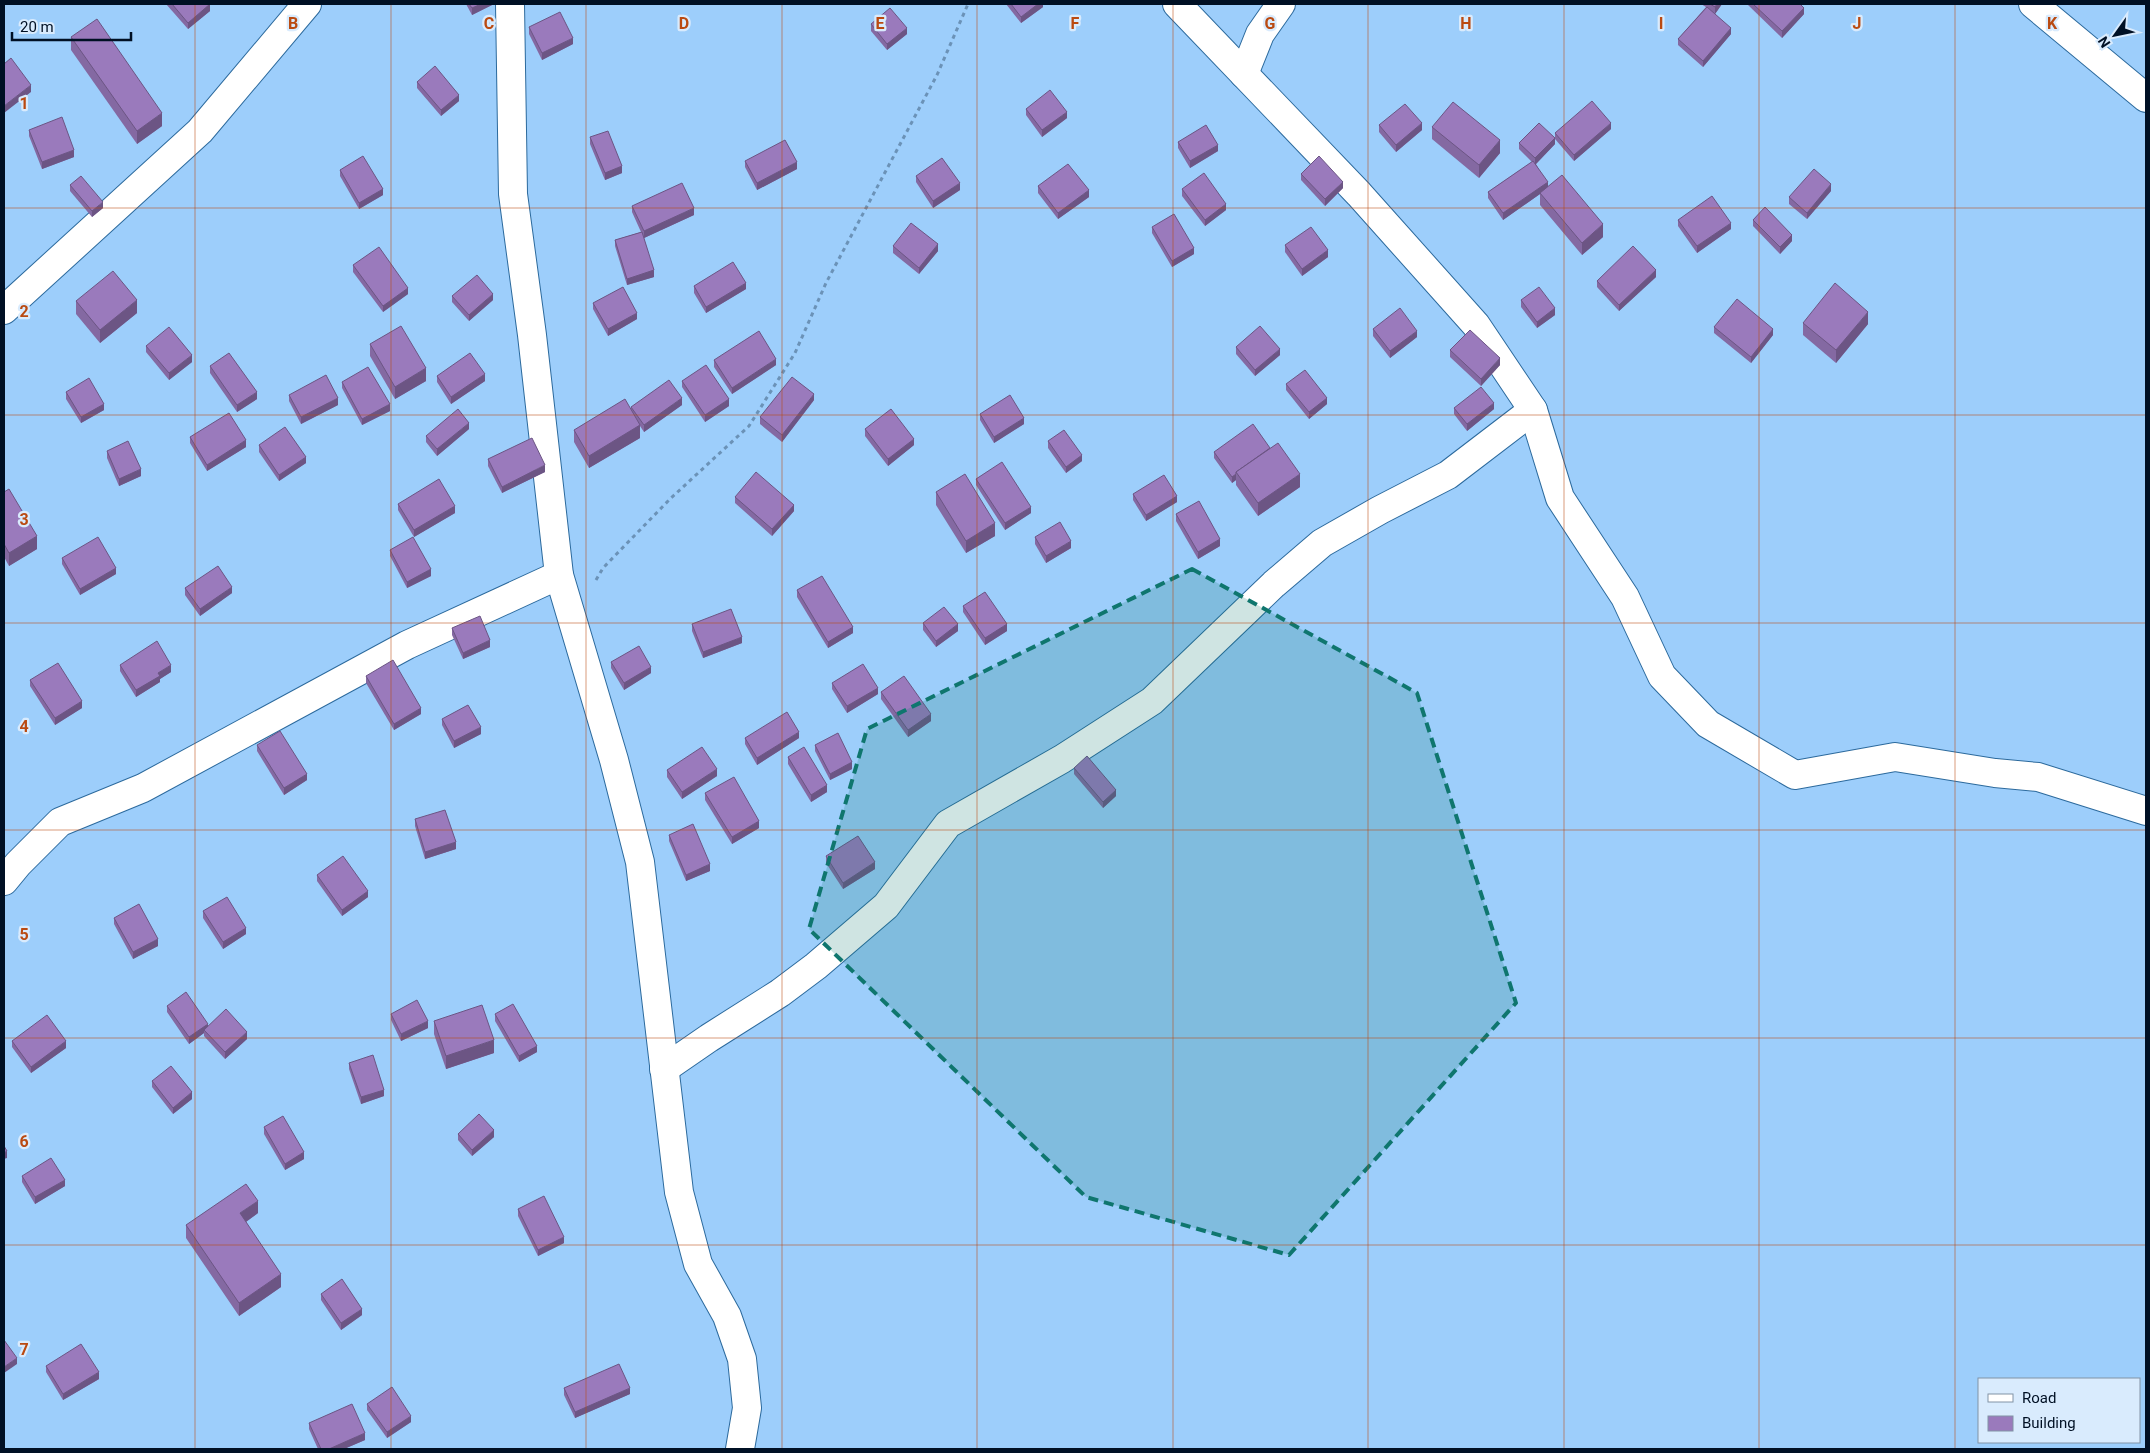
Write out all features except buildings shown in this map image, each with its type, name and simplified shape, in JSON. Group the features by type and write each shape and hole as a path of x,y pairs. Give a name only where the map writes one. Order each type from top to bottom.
{"street":[{"path":"4,310 200,131 307,4"},
{"path":"510,4 513,194 532,335 559,575 614,760 640,862 679,1192 698,1264 727,1316 742,1359 747,1408 740,1449"},
{"path":"1177,4 1358,194 1476,325 1533,410 1560,498 1625,596 1662,676 1708,724 1794,775 1895,757 1995,773 2038,777 2146,811"},
{"path":"1244,74 1260,34 1281,4"},
{"path":"2033,4 2146,98"},
{"path":"664,1069 708,1038 780,993 816,966 886,906 948,824 1062,759 1152,701 1274,584 1322,543 1448,475 1533,410"},
{"path":"4,881 18,864 60,822 143,788 407,645 559,575"}],"path":[{"path":"572,621 603,568 670,499 749,426 795,353 826,283 937,75 968,4"}],"highlighted area":[{"path":"1192,569 1417,693 1516,1003 1289,1255 1086,1197 809,929 867,729"}]}
